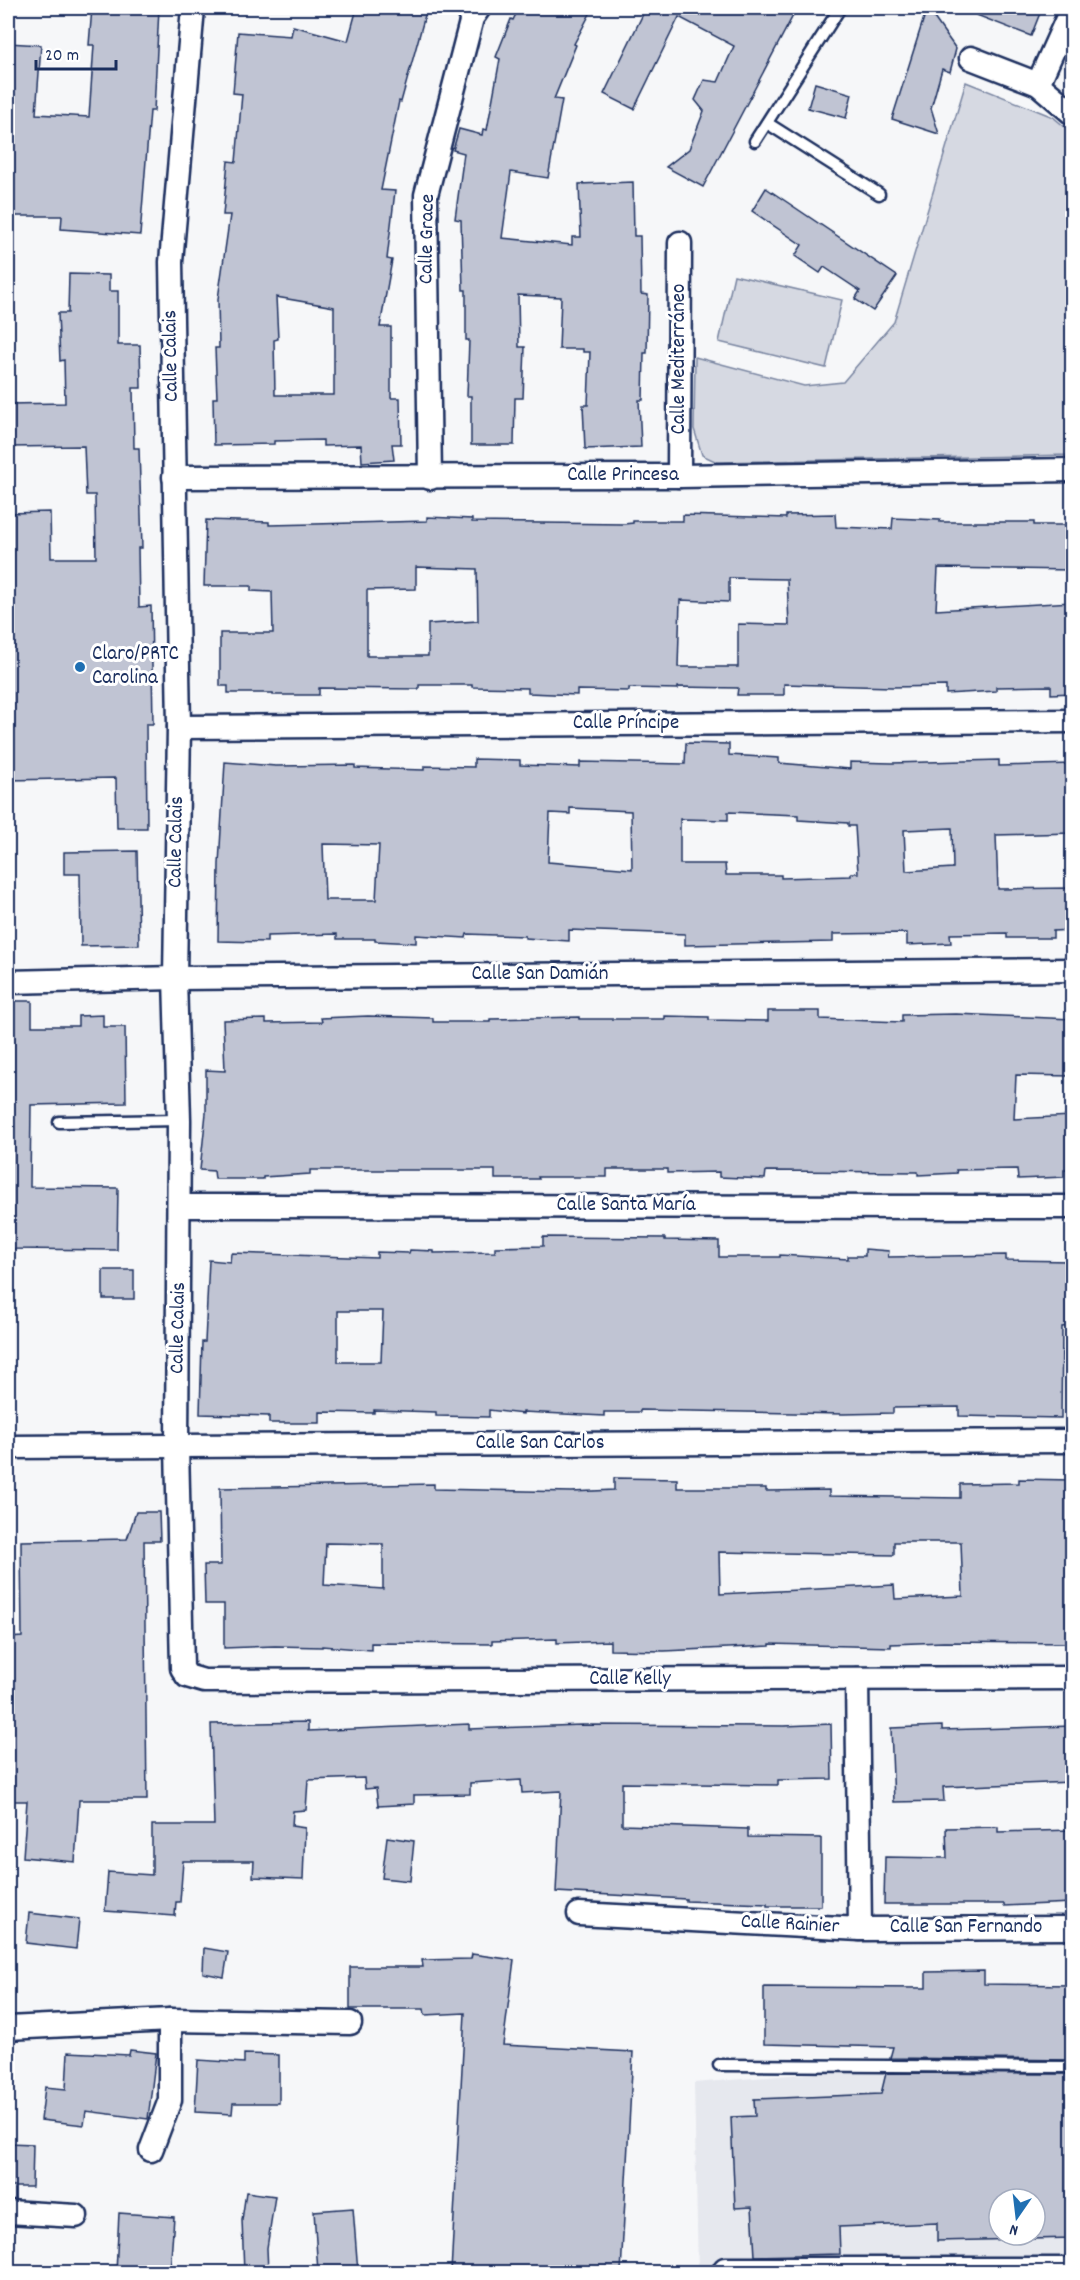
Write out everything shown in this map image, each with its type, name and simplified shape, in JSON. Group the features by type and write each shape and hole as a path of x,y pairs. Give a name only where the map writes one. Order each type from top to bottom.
{"street":[{"name":"Calle Calais","path":"187,1676 182,1668 177,1446 180,1206 175,978 179,727 171,262 193,8"},
{"name":"Calle Grace","path":"430,478 426,195 472,18 479,8"},
{"path":"1038,84 1072,8"},
{"path":"971,58 1038,84 1072,113"},
{"name":"Calle Mediterráneo","path":"679,476 680,243"},
{"name":"Calle Princesa","path":"174,477 430,478 1072,470"},
{"name":"Calle Príncipe","path":"179,727 1072,720"},
{"name":"Calle San Damián","path":"8,982 175,978 1072,970"},
{"name":"Calle Santa María","path":"180,1206 1072,1207"},
{"name":"Calle San Carlos","path":"8,1447 1072,1441"},
{"name":"Calle Kelly","path":"187,1676 204,1681 1072,1678"},
{"name":"Calle Rainier","path":"579,1914 860,1929 856,1679"},
{"name":"Calle San Fernando","path":"860,1929 1072,1928"},
{"path":"151,2150 170,2100 170,2020"},
{"path":"8,2028 170,2020 350,2023"},
{"path":"8,2212 76,2216"},
{"path":"725,2269 1072,2269"}],"lane":[{"path":"755,141 840,8"},
{"path":"767,123 879,194"},
{"path":"59,1122 179,1120"},
{"path":"719,2065 1072,2067"}],"shaded area":[{"path":"966,82 1053,117 1072,133 1072,455 717,462 702,455 694,429 695,357 804,386 843,382 894,322"},
{"path":"734,275 842,300 826,368 719,342"},
{"path":"851,2070 1072,2074 1072,2272 698,2272 694,2083"}],"building":[{"path":"92,8 159,8 154,111 150,111 140,235 61,229 62,216 8,216 8,43 41,45 36,114 89,117 94,45 89,45"},
{"path":"357,8 427,8 401,102 399,101 381,190 395,191 387,259 392,260 380,327 391,327 391,398 400,398 401,444 392,444 394,460 362,462 361,445 323,446 323,440 214,445 213,398 217,398 215,348 219,348 218,299 230,215 223,215 228,161 236,162 242,94 233,93 238,32 291,36 293,26 348,41","holes":["276,297 334,307 334,395 275,395 274,340 278,339"]},
{"path":"519,8 593,8 574,44 576,45 554,99 562,100 548,178 511,172 502,238 572,245 572,237 581,237 579,184 633,182 634,236 640,236 641,294 648,295 643,400 639,400 641,447 585,449 583,405 588,405 590,352 583,352 583,349 559,349 561,297 518,295 519,347 525,347 523,398 515,398 514,445 471,445 471,396 467,396 469,340 466,340 466,290 463,290 461,220 455,219 464,153 453,150 459,129 482,135 483,129 487,130 500,59 496,57 511,19 513,20"},
{"path":"646,8 797,8 703,187 666,167 689,149 704,111 695,100 704,80 718,82 734,46 679,17 634,109 604,94"},
{"path":"927,8 956,49 950,72 942,69 931,108 939,134 892,119"},
{"path":"961,8 1042,8 1031,36"},
{"path":"815,83 852,94 846,118 808,108"},
{"path":"766,188 897,276 873,311 855,299 860,291 824,267 820,273 795,256 802,245 752,211"},
{"path":"69,274 109,275 109,291 118,291 118,345 140,345 141,388 133,388 134,448 139,448 142,548 138,548 139,607 151,606 153,724 146,724 147,828 117,828 116,778 8,780 8,513 50,512 51,558 96,558 95,495 86,495 84,446 8,447 8,404 65,403 64,360 60,361 58,313 68,313"},
{"path":"835,514 836,527 892,529 893,518 940,520 940,522 1034,522 1034,525 1072,525 1072,570 938,568 936,610 1072,602 1072,693 1051,694 1051,686 996,687 996,691 946,694 946,686 784,684 784,695 737,695 738,688 577,690 577,695 528,693 528,688 419,685 419,689 319,688 319,695 273,695 273,693 228,693 228,686 220,686 220,633 273,633 272,592 251,591 251,586 204,586 206,520 269,522 269,525 427,521 427,517 472,519 472,522 624,524 633,523 633,521 683,521 683,515 786,518 786,515","holes":["416,567 477,569 478,621 428,624 428,656 367,656 367,590 416,589","729,578 787,579 789,625 738,624 738,667 678,667 680,600 729,602"]},
{"path":"686,743 729,744 729,755 779,758 779,763 850,769 850,762 999,760 999,766 1072,764 1072,833 996,835 998,889 1072,888 1072,930 1053,931 1053,938 1007,938 1007,933 950,934 951,943 907,945 907,933 833,934 833,942 685,945 685,934 569,930 569,941 525,938 525,936 467,934 466,938 416,935 416,943 375,941 375,939 337,939 337,934 267,936 267,942 218,941 219,864 225,762 276,766 355,765 355,768 424,770 424,766 474,767 474,759 520,760 520,765 580,767 580,762 685,764","holes":["570,808 631,811 632,869 548,862 550,813 570,814","728,812 798,815 798,820 848,823 848,826 855,826 858,873 851,873 851,876 781,878 781,875 726,875 725,864 680,864 680,819 728,820","952,828 953,868 906,871 904,830","323,844 379,845 376,900 325,900"]},
{"path":"137,851 139,945 81,946 80,874 64,874 64,852"},
{"path":"8,1001 32,1001 32,1026 78,1026 78,1016 103,1015 103,1027 125,1027 126,1103 31,1105 30,1187 118,1188 117,1250 8,1249"},
{"path":"768,1011 820,1011 820,1019 902,1022 902,1015 956,1014 1072,1019 1072,1076 1016,1075 1014,1119 1072,1116 1072,1170 1064,1170 1064,1177 1018,1179 1017,1169 956,1170 957,1173 918,1175 918,1172 766,1171 765,1179 719,1177 719,1172 667,1173 667,1169 607,1169 607,1177 538,1177 539,1179 495,1179 495,1170 310,1170 310,1174 263,1177 263,1179 215,1179 214,1171 200,1170 206,1113 206,1070 225,1071 223,1020 266,1019 266,1023 322,1022 321,1018 368,1016 433,1018 433,1022 490,1022 490,1019 579,1017 579,1019 665,1019 665,1016 709,1017 709,1020 768,1021"},
{"path":"543,1237 665,1238 665,1240 719,1241 719,1257 780,1257 780,1255 848,1259 848,1256 865,1256 865,1249 889,1251 888,1257 1006,1255 1006,1260 1070,1261 1070,1326 1062,1327 1061,1418 959,1416 959,1407 893,1408 893,1413 843,1414 640,1410 640,1412 604,1412 604,1416 523,1412 523,1414 489,1410 489,1417 436,1416 436,1412 374,1410 374,1413 320,1412 320,1423 269,1423 269,1416 200,1414 202,1342 205,1342 209,1260 230,1262 231,1253 377,1258 377,1252 409,1253 410,1250 434,1251 434,1253 495,1252 495,1247 543,1246","holes":["338,1311 383,1311 381,1362 338,1362"]},
{"path":"103,1270 134,1270 134,1299 103,1299"},
{"path":"614,1478 677,1479 677,1488 766,1488 766,1491 829,1490 829,1496 960,1498 960,1484 1019,1483 1019,1479 1072,1480 1072,1643 944,1642 891,1644 891,1647 770,1644 770,1646 664,1651 610,1650 610,1641 557,1643 557,1639 492,1641 492,1644 371,1643 371,1650 322,1646 224,1648 224,1604 205,1604 204,1565 221,1565 220,1488 434,1484 434,1489 572,1492 614,1490","holes":["894,1542 961,1542 963,1596 895,1599 894,1585 720,1594 719,1552 894,1555","326,1543 383,1544 383,1589 324,1585"]},
{"path":"136,1512 159,1512 160,1541 144,1541 147,1800 79,1800 75,1862 23,1857 27,1801 11,1801 9,1638 22,1637 21,1541 127,1539"},
{"path":"308,1722 308,1731 469,1724 469,1729 582,1725 784,1726 831,1724 832,1779 778,1780 778,1785 622,1783 622,1825 748,1829 748,1837 821,1838 821,1906 767,1906 767,1904 556,1892 561,1791 522,1793 521,1780 470,1783 470,1794 414,1795 414,1804 378,1806 376,1788 365,1789 364,1778 308,1780 306,1810 293,1811 292,1826 305,1828 303,1879 253,1877 254,1861 183,1861 180,1902 176,1902 175,1916 105,1911 108,1872 152,1875 152,1825 214,1825 211,1724"},
{"path":"942,1726 942,1730 1072,1726 1072,1782 943,1787 944,1801 894,1802 891,1728"},
{"path":"998,1827 998,1832 1072,1830 1072,1903 1004,1906 1004,1904 884,1904 885,1857 947,1858 946,1828"},
{"path":"387,1837 414,1841 410,1881 382,1878"},
{"path":"29,1913 79,1919 76,1949 26,1943"},
{"path":"204,1948 228,1952 224,1977 203,1973"},
{"path":"472,1954 514,1960 503,2045 633,2052 621,2272 451,2272 465,2013 425,2015 424,2009 350,2009 350,1967 423,1967 422,1960 471,1959"},
{"path":"984,1971 984,1984 1072,1985 1072,2060 890,2058 893,2047 764,2044 764,1987 926,1988 926,1972"},
{"path":"130,2050 156,2053 148,2119 86,2111 84,2125 41,2120 45,2087 66,2089 68,2052 129,2055"},
{"path":"244,2054 279,2055 279,2103 233,2103 232,2114 195,2112 198,2060 244,2063"},
{"path":"886,2073 1072,2074 1072,2238 1047,2239 1047,2187 987,2187 987,2240 937,2241 937,2223 839,2227 840,2254 755,2256 752,2207 735,2208 731,2117 755,2116 754,2099 881,2094"},
{"path":"8,2143 33,2144 32,2187 8,2187"},
{"path":"246,2192 275,2196 267,2248 268,2272 244,2272 242,2220"},
{"path":"353,2208 358,2272 318,2272 314,2211"},
{"path":"119,2213 174,2217 170,2272 116,2272"}],"place":[{"name":"Claro/PRTC Carolina","path":"80,667"}]}
